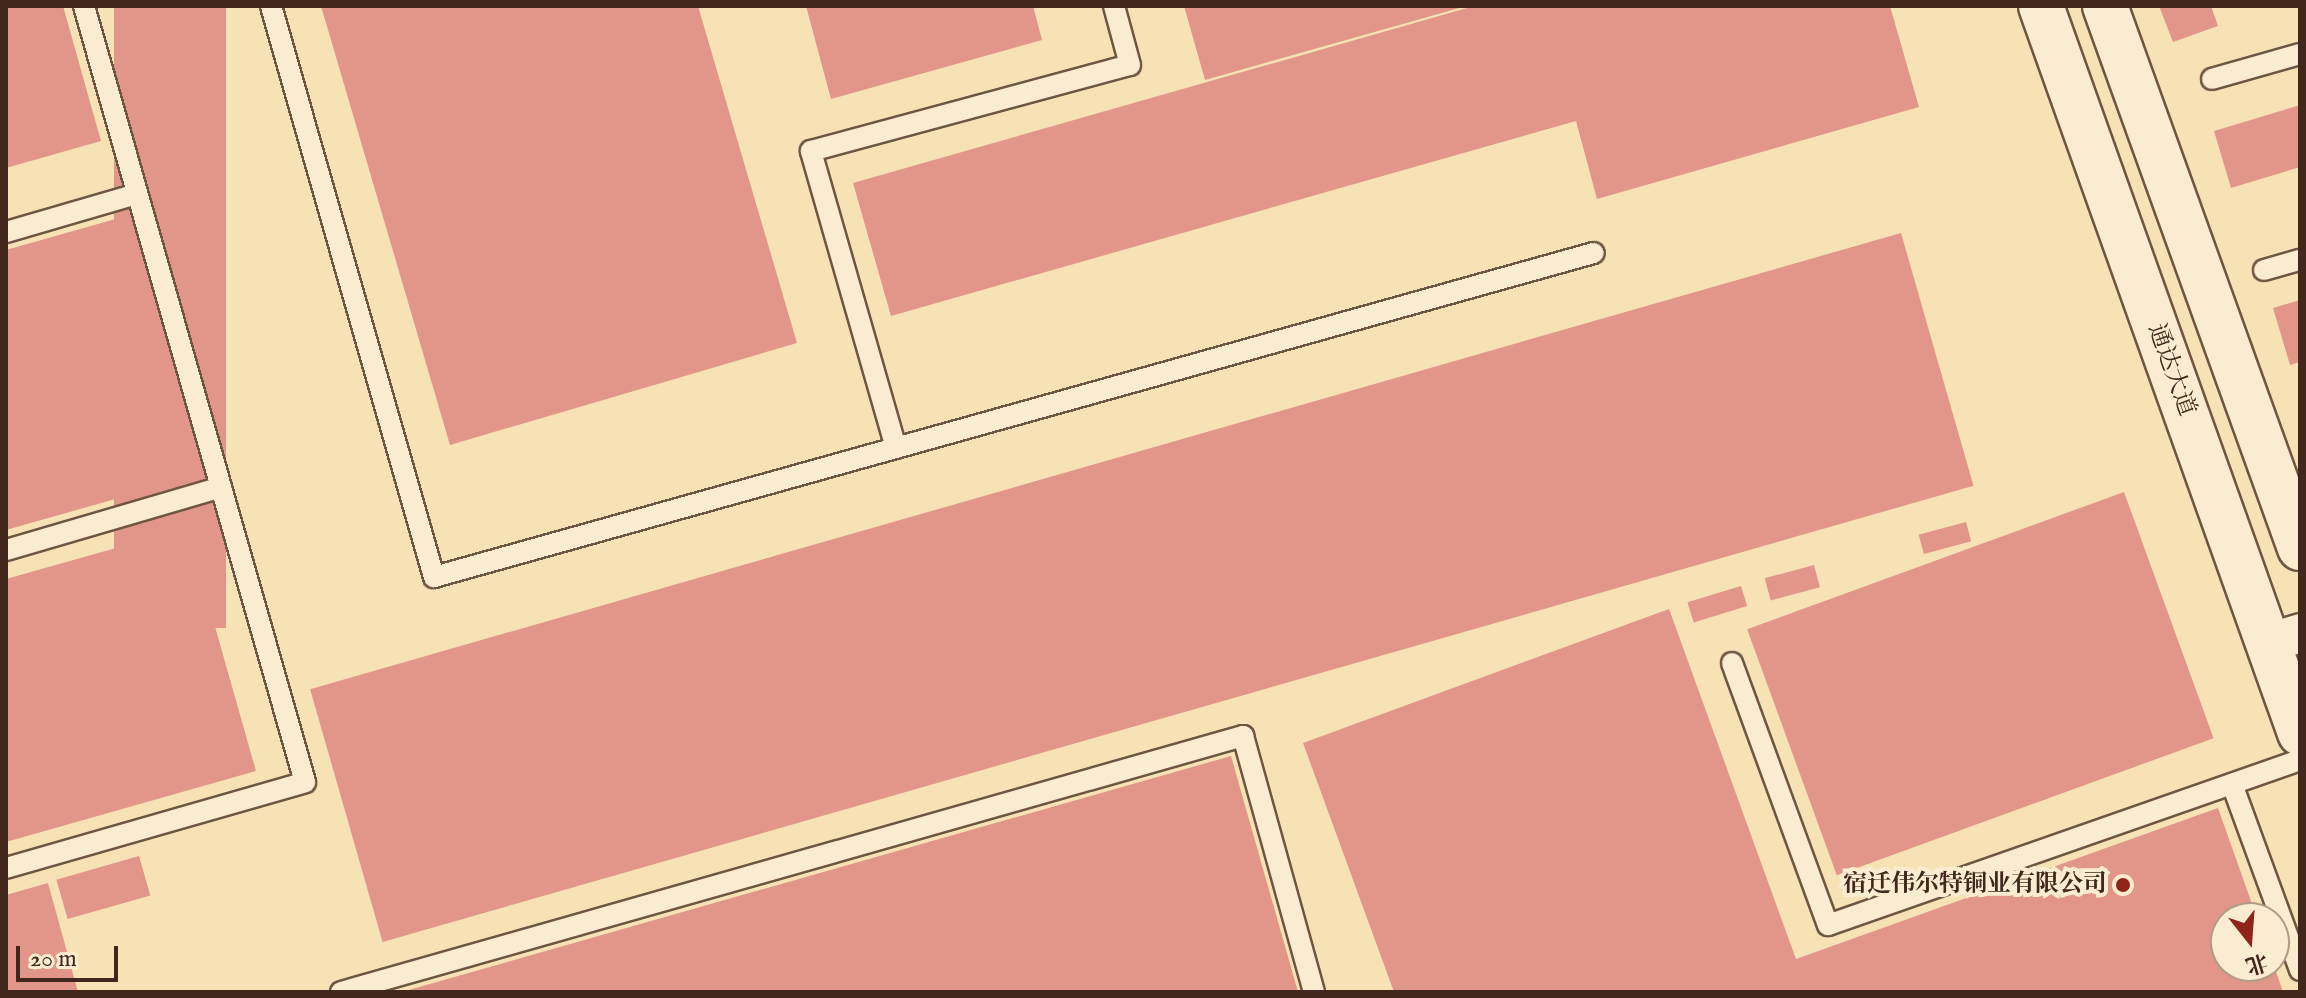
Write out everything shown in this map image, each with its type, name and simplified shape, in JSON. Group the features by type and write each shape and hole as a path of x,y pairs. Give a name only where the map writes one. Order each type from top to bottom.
{"main road":[{"name":"通达大道","path":"2041,6 2287,656 2300,733"},
{"path":"2105,6 2300,548"}],"lane":[{"path":"6,868 305,782 84,6"},
{"path":"271,6 434,577 1594,253"},
{"path":"896,448 811,151 1130,65 1114,6"},
{"path":"2212,79 2300,54"},
{"path":"6,232 137,194"},
{"path":"2264,270 2300,260"},
{"path":"6,550 221,487"},
{"path":"1732,663 1828,925 2300,760"},
{"path":"341,992 1243,736 1314,992"},
{"path":"2232,784 2300,970"}],"building":[{"path":"6,6 63,6 101,141 6,168"},
{"path":"114,6 226,6 226,628 114,628"},
{"path":"321,6 698,6 797,343 450,445"},
{"path":"806,6 1033,6 1042,40 831,99"},
{"path":"1184,6 1463,6 1463,7 1205,80"},
{"path":"1474,6 1890,6 1919,107 1597,199 1576,121 891,316 853,183"},
{"path":"2159,6 2211,6 2218,26 2173,42"},
{"path":"2300,105 2300,167 2231,188 2214,131"},
{"path":"119,218 193,477 6,530 6,250"},
{"path":"1901,233 1973,486 383,942 310,689"},
{"path":"2300,300 2300,362 2290,365 2273,308"},
{"path":"2124,492 2214,738 1837,875 1747,629"},
{"path":"1966,522 1971,541 1924,554 1919,535"},
{"path":"187,528 256,771 6,842 6,579"},
{"path":"1814,565 1820,587 1771,600 1765,578"},
{"path":"1741,586 1747,606 1694,622 1687,602"},
{"path":"1669,609 1796,959 2218,808 2251,902 2210,902 2210,982 2280,982 2283,992 1394,992 1303,743"},
{"path":"1231,756 1298,992 405,992 405,991"},
{"path":"139,856 150,895 68,919 56,880"},
{"path":"48,883 78,992 6,992 6,895"}],"place":[{"name":"宿迁伟尔特铜业有限公司","path":"2123,885"}]}
